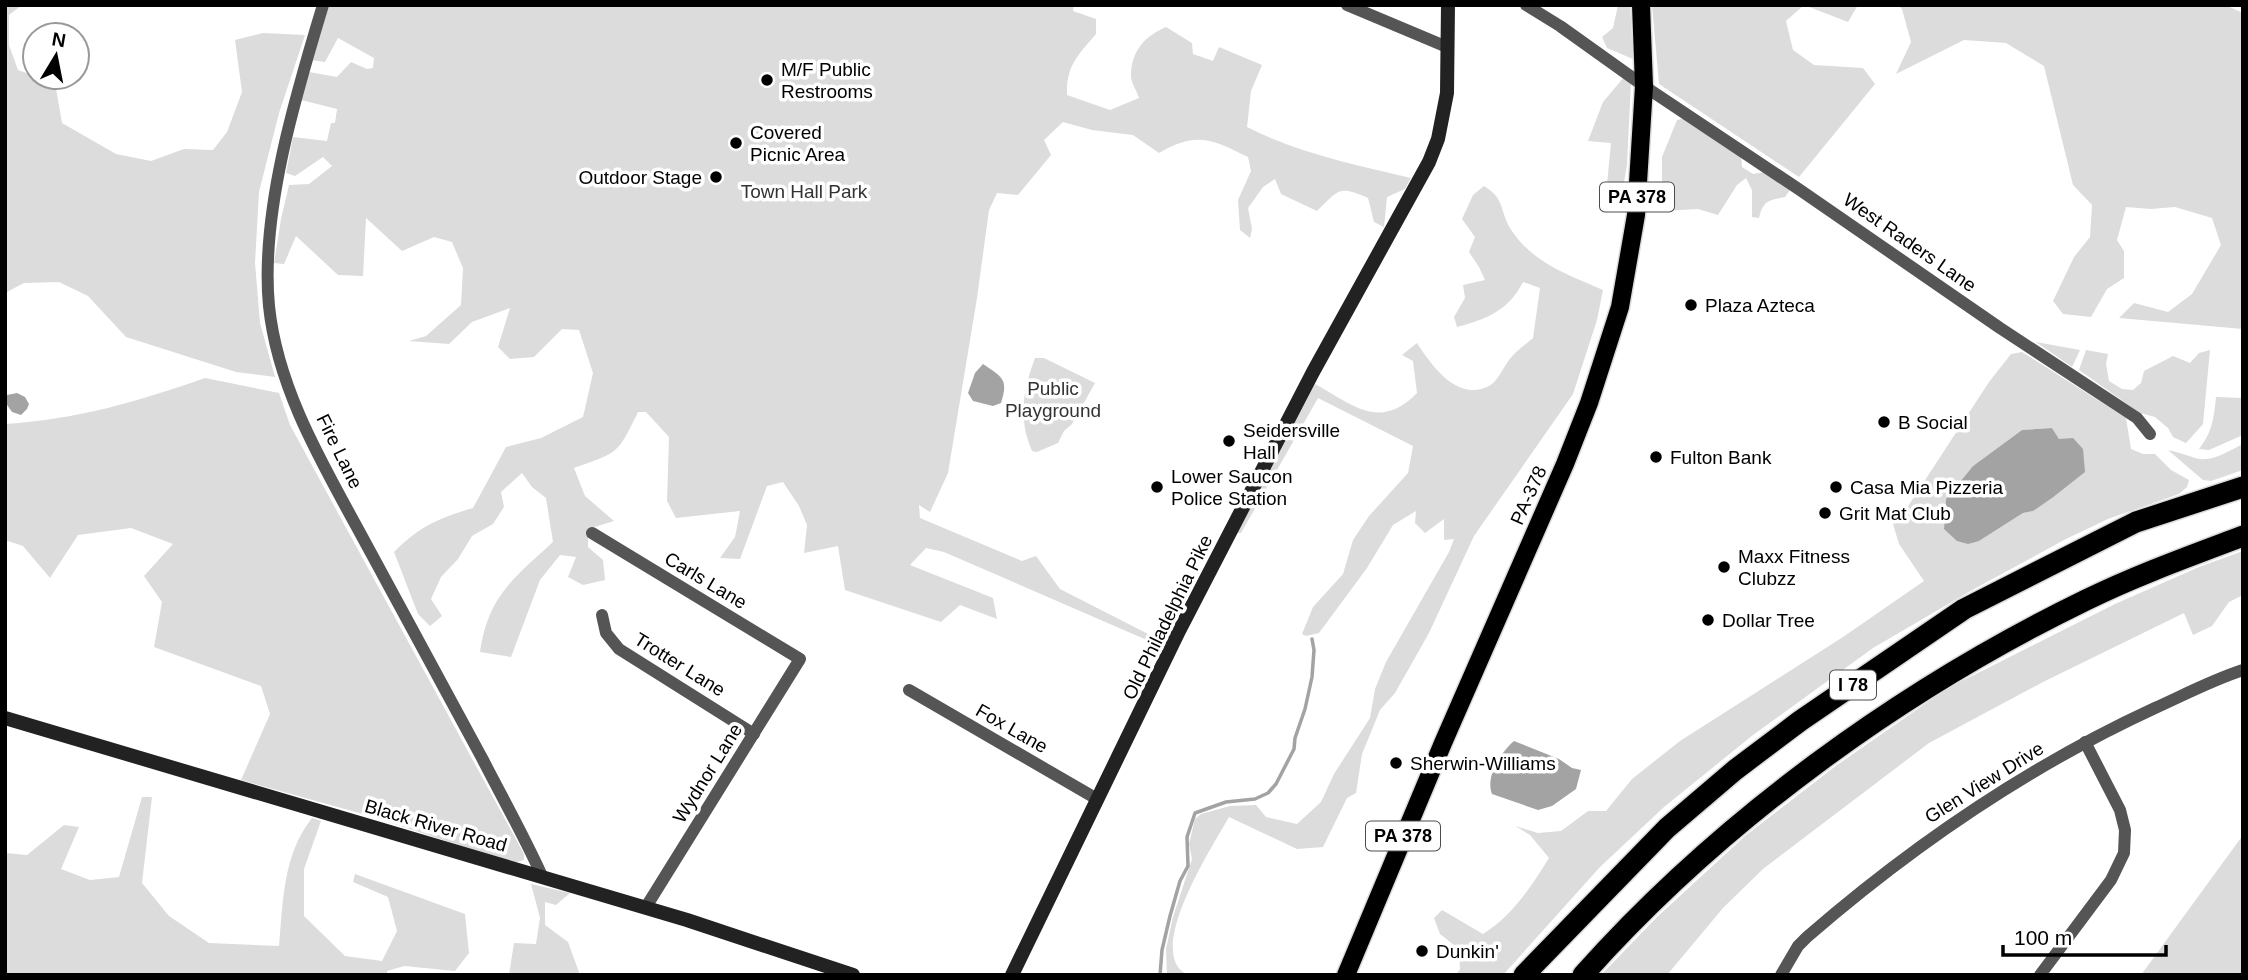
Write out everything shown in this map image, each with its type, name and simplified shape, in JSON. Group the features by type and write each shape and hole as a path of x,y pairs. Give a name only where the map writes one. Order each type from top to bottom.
{"highway":[{"name":"I 78","path":"1524,975 1667,828 1735,771 1800,721 1964,608 2136,522 2243,487"},
{"name":"I 78","path":"1583,975 1640,915 1697,861 1827,754 2019,635 2158,567 2243,536"}],"main road":[{"name":"PA-378","path":"1346,975 1443,743 1565,464 1620,307 1636,215 1644,86 1642,5"}],"street":[{"name":"Fire Lane","path":"323,5 285,147 273,205 268,269 269,303 277,350 305,427 332,483 452,702 530,848 542,876"},
{"path":"1347,5 1447,47"},
{"name":"Old Philadelphia Pike","path":"1012,975 1179,631 1313,372 1429,162 1438,139 1447,93 1448,5"},
{"name":"West Raders Lane","path":"1526,5 2000,328 2137,418 2150,434"},
{"name":"Carls Lane","path":"592,533 800,659"},
{"name":"Trotter Lane","path":"602,615 606,633 619,649 754,734"},
{"name":"Wydnor Lane","path":"646,907 800,659"},
{"name":"Glen View Drive","path":"1781,975 1798,946 1849,901 1921,845 2025,776 2145,712 2243,670"},
{"name":"Fox Lane","path":"909,690 1097,799"},
{"name":"Black River Road","path":"5,718 646,907 853,975"},
{"path":"2040,975 2111,880 2124,853 2125,830 2120,810 2085,742"}],"green space":[{"path":"5,5 22,5 9,15 9,45 18,70 21,71 21,91 56,91 62,123 116,154 151,161 184,149 213,150 227,132 242,92 235,40 263,33 305,35 279,113 259,192 255,263 260,323 275,377 236,372 126,337 88,296 59,282 24,283 5,293"},
{"name":"Town Hall Park","path":"328,5 1074,5 1073,11 1096,19 1096,34 1071,68 1067,95 1110,110 1139,98 1131,79 1134,59 1146,40 1166,27 1192,43 1193,54 1213,61 1219,47 1262,65 1251,91 1247,127 1307,151 1411,178 1405,189 1387,197 1384,227 1374,222 1368,198 1340,192 1317,211 1281,194 1275,179 1263,187 1248,208 1252,229 1250,238 1240,230 1238,200 1251,171 1248,157 1204,140 1183,142 1159,153 1133,135 1092,130 1063,122 1044,140 1051,155 1018,195 997,193 989,210 948,473 930,512 919,505 920,518 1022,561 1036,556 1060,589 1152,636 1156,644 944,552 926,548 910,565 993,598 997,619 960,605 941,622 845,590 838,546 804,553 807,525 799,506 783,482 767,486 740,559 720,558 735,537 740,511 676,518 667,501 669,437 646,412 638,412 615,450 600,459 574,468 585,496 614,521 588,529 588,547 603,560 605,580 583,585 568,577 576,557 560,555 540,580 511,657 480,652 489,616 496,602 515,578 553,542 546,498 532,487 522,473 501,492 504,507 493,524 472,536 458,559 441,577 431,599 442,616 430,626 418,614 394,552 430,524 473,508 506,447 541,438 583,417 593,373 579,330 562,329 534,357 510,359 498,347 510,308 472,322 449,344 409,341 426,336 461,305 463,268 452,242 434,237 402,251 366,218 363,276 338,275 296,236 284,264 274,263 289,185 309,184 332,166 323,157 295,176 286,173 293,137 327,141 331,123 335,123 337,109 301,100 309,72 337,77 351,62 367,69 373,68 374,58 338,38 325,62 311,60"},
{"path":"1618,5 1630,5 1633,59 1607,48 1602,37 1613,28"},
{"path":"1652,5 1804,5 1786,21 1793,50 1814,65 1863,68 1875,84 1799,177 1659,84"},
{"path":"1804,5 1858,5 1848,22"},
{"path":"1898,5 2225,5 2243,13 2243,329 2119,318 2134,303 2168,312 2192,294 2221,245 2212,218 2175,207 2126,207 2117,240 2124,251 2124,278 2107,289 2091,317 2063,314 2053,301 2074,257 2090,237 2092,205 2073,185 2044,66 2006,43 1964,40 1896,74 1911,42 1902,9"},
{"path":"1625,76 1631,82 1627,165 1623,188 1607,184 1611,143 1588,141 1603,102"},
{"path":"1686,118 1741,155 1742,167 1753,174 1765,172 1790,190 1785,197 1767,202 1759,218 1752,217 1752,190 1746,178 1737,185 1718,215 1698,209 1662,211 1662,157 1677,120"},
{"path":"1484,186 1496,196 1512,231 1530,252 1553,267 1603,290 1597,320 1573,394 1474,536 1429,633 1395,693 1380,710 1362,754 1356,793 1347,798 1323,847 1297,849 1229,817 1197,873 1177,923 1173,945 1176,963 1188,975 1167,975 1166,949 1173,917 1192,859 1189,844 1195,819 1201,814 1230,806 1256,805 1266,817 1297,824 1321,802 1334,774 1370,718 1375,689 1386,662 1449,552 1454,539 1444,540 1444,519 1425,533 1415,523 1416,511 1393,525 1367,568 1319,633 1306,636 1302,634 1313,607 1343,574 1353,540 1369,516 1408,473 1413,446 1318,398 1241,533 1237,533 1315,384 1366,411 1391,411 1417,393 1413,361 1402,355 1417,343 1430,362 1447,379 1466,389 1477,390 1492,384 1511,357 1533,338 1540,288 1523,282 1511,300 1496,312 1457,327 1454,317 1465,298 1463,285 1485,280 1469,252 1475,237 1462,219 1473,195"},
{"path":"2036,342 2080,350 2072,367"},
{"path":"2086,350 2108,354 2106,364 2109,381 2122,389 2133,390 2141,383 2144,371 2173,356 2190,363 2199,353 2210,350 2203,424 2186,443 2173,437 2168,428 2155,417 2140,413 2079,370"},
{"path":"2022,352 2126,418 2131,449 2143,454 2155,454 2171,470 2189,480 2187,487 2179,494 2108,519 2066,539 1873,648 1753,735 1664,807 1600,867 1503,975 1456,975 1460,969 1459,949 1440,934 1434,918 1442,910 1483,934 1512,910 1549,858 1530,835 1515,826 1538,833 1561,831 1588,811 1606,811 1632,779 1680,741 1843,637 1924,581 1899,544 1893,524 1901,517 1989,382 2011,354","holes":["2052,428 2059,439 2033,511 2023,513 1979,541 1944,529 1946,499 1973,466 2022,430"]},
{"name":"Public Playground","path":"1035,358 1044,358 1095,383 1058,443 1037,452 1032,451 1024,416 1025,393"},
{"path":"205,378 279,393 290,425 524,854 524,860 507,861 370,816 241,780 270,714 261,686 154,647 162,602 144,576 173,544 131,528 78,535 50,578 23,546 5,540 5,424 58,418 107,408"},
{"path":"2216,397 2243,398 2243,435 2209,450 2199,449 2212,425"},
{"path":"2243,444 2243,470 2211,481 2203,480 2168,450 2207,459 2220,456"},
{"path":"2243,551 2243,595 2229,602 2212,626 2193,635 2184,613 2043,682 1929,743 1763,869 1723,908 1667,975 1601,975 1656,918 1745,836 1837,765 1948,688 2115,604"},
{"path":"142,797 152,797 142,883 169,916 209,943 279,946 290,863 302,832 312,818 321,821 304,869 304,916 345,956 382,961 397,931 388,897 353,882 355,874 465,914 469,953 455,971 404,966 387,971 387,975 5,975 5,853 27,855 64,825 79,827 61,869 90,880 119,877"},
{"path":"2243,835 2243,975 2141,975"},
{"path":"531,884 570,893 556,905 545,902 545,925 568,942 580,975 509,975 514,943 536,944 540,918"}],"shaded area":[{"path":"983,364 999,376 1004,384 1001,403 993,406 973,401 968,393 975,373"},
{"path":"17,393 25,397 29,404 21,415 12,412 5,402 7,395"},
{"path":"2052,428 2059,439 2073,438 2083,449 2085,472 2033,511 2023,513 1979,541 1968,544 1957,541 1944,529 1946,499 1973,466 2022,430"},
{"path":"1514,741 1581,770 1576,789 1552,806 1538,810 1492,794 1490,787 1495,765"}],"waterway":[{"path":"1160,975 1162,950 1170,916 1180,881 1188,866 1187,837 1195,813 1226,802 1255,799 1268,793 1276,784 1294,749 1305,709 1312,677 1312,639"}],"place":[{"name":"M/F Public Restrooms","path":"767,80"},
{"name":"Covered Picnic Area","path":"736,143"},
{"name":"Outdoor Stage","path":"716,177"},
{"name":"Plaza Azteca","path":"1691,305"},
{"name":"B Social","path":"1884,422"},
{"name":"Seidersville Hall","path":"1229,441"},
{"name":"Fulton Bank","path":"1656,457"},
{"name":"Lower Saucon Police Station","path":"1157,487"},
{"name":"Casa Mia Pizzeria","path":"1836,487"},
{"name":"Grit Mat Club","path":"1825,513"},
{"name":"Maxx Fitness Clubzz","path":"1724,567"},
{"name":"Dollar Tree","path":"1708,620"},
{"name":"Sherwin-Williams","path":"1396,763"},
{"name":"Dunkin'","path":"1422,951"}]}
